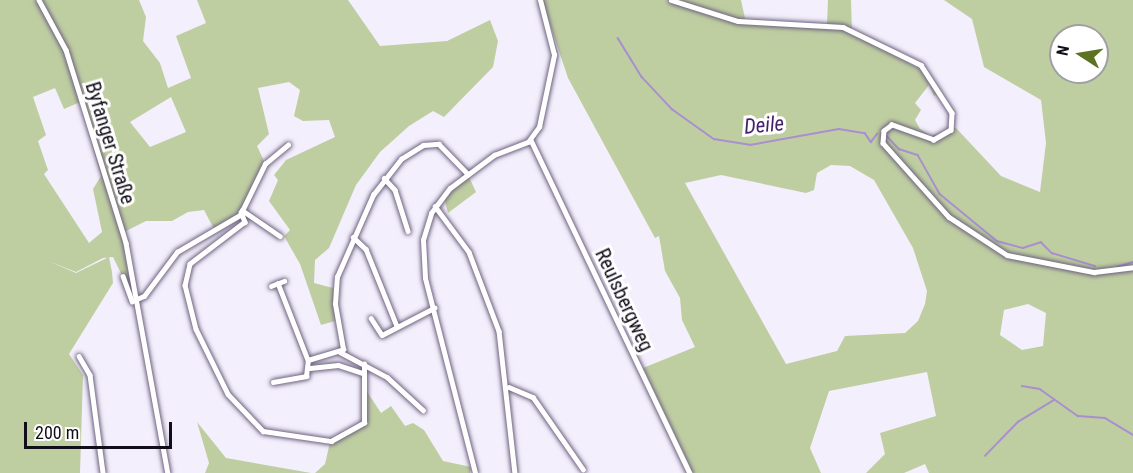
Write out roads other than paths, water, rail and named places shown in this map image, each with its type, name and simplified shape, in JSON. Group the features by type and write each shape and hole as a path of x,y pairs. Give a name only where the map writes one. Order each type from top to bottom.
{"street":[{"name":"Byfanger Straße","path":"39,0 66,50 126,243 168,473"},
{"path":"475,473 422,255 435,206 468,174 531,140 542,121 554,55 540,0"},
{"path":"671,0 746,22 840,26 921,65 952,113 951,130 934,140 892,124 884,131 883,143 949,217 1007,255 1094,272 1133,267"},
{"name":"Reulsbergweg","path":"531,140 690,473"},
{"path":"340,352 345,344 335,290 353,237 384,178 412,151 432,144 449,148 468,174"},
{"path":"136,301 177,252 242,211 265,164 288,145"},
{"path":"384,178 394,188 408,231"},
{"path":"435,206 457,230 488,296 509,387 515,473"},
{"path":"242,211 280,236"},
{"path":"242,211 244,222 187,270 186,295 196,329 228,394 254,426 296,440 331,441 364,423 362,373 364,364"},
{"path":"406,222 412,220"},
{"path":"353,237 366,249 397,327"},
{"name":"Byfanger Straße","path":"123,276 136,301"},
{"path":"271,286 284,281"},
{"path":"273,382 306,376 310,368 278,283"},
{"path":"371,318 382,335 434,308"},
{"path":"308,360 340,352 410,393 423,410"},
{"path":"79,356 90,375 103,473"},
{"path":"310,368 338,365 362,373"},
{"path":"509,387 533,397 583,469"}],"waterway":[{"name":"Deile","path":"618,38 642,77 672,109 714,139 750,145 839,129 865,133 871,142 877,134"},
{"name":"Deile","path":"887,136 899,149 918,155 940,194 997,241 1023,248 1041,242 1052,253 1095,266"},
{"name":"Deile","path":"1117,267 1133,262"},
{"path":"1022,386 1040,389 1078,416 1105,418 1133,435"},
{"path":"985,456 1018,422 1054,400"}]}
